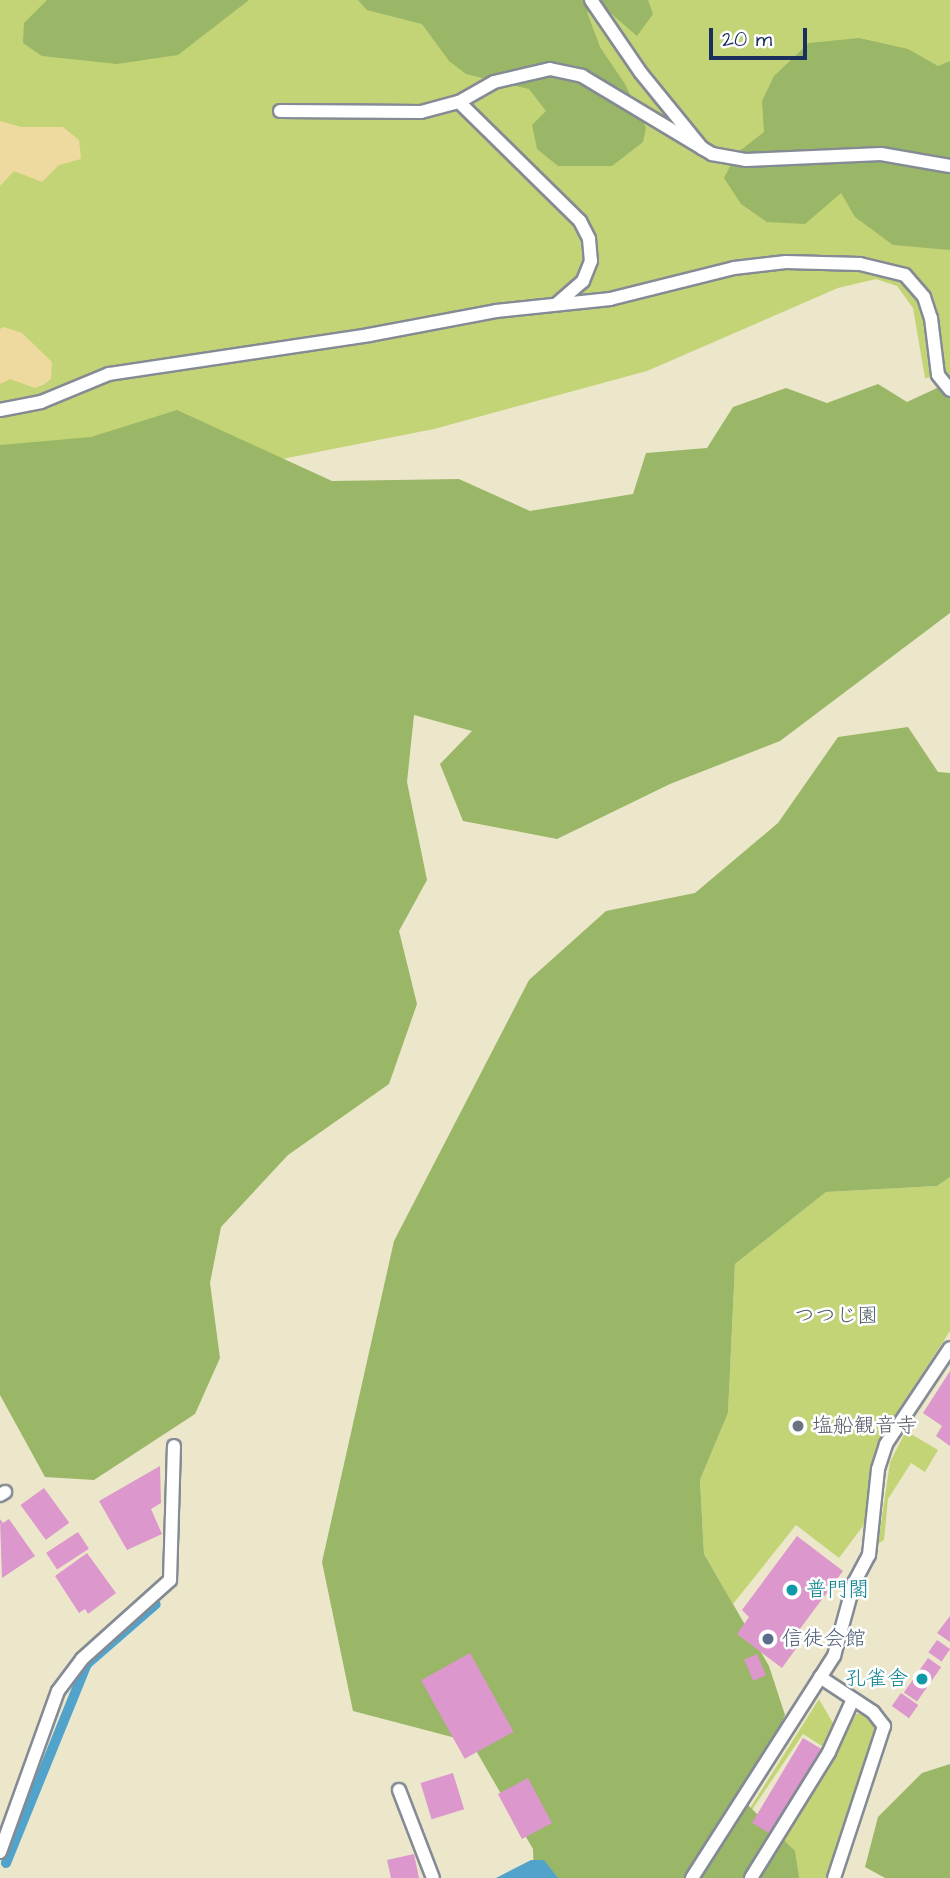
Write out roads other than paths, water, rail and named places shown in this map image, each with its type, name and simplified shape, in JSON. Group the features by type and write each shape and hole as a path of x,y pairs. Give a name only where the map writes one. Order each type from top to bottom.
{"lane":[{"path":"591,0 702,148"},
{"path":"280,111 394,114 459,102 494,82 550,69 582,76 702,148 728,160 881,154 950,166"},
{"path":"459,102 484,131 567,206 589,239 591,261 583,281 556,305"},
{"path":"0,410 41,402 109,374 314,344 496,310 610,299 751,265 808,262 891,269 905,275 924,297 931,318 938,375 950,390"},
{"path":"692,1878 834,1656 854,1583 869,1555 878,1469 887,1444 950,1348"},
{"path":"0,1852 58,1691 82,1658 170,1580 174,1446"},
{"path":"820,1677 873,1712 884,1726 834,1878"},
{"path":"751,1878 834,1744 852,1699"},
{"path":"399,1790 433,1878"}],"water":[{"path":"531,1860 544,1860 558,1878 496,1878"}],"waterway":[{"path":"6,1863 87,1664 156,1604"}],"place":[{"name":"塩船観音寺","path":"798,1426"},
{"name":"普門閣","path":"792,1590"},
{"name":"信徒会館","path":"768,1639"},
{"name":"孔雀舎","path":"922,1679"}],"park label":[{"name":"つつじ園","path":"836,1316"}]}
